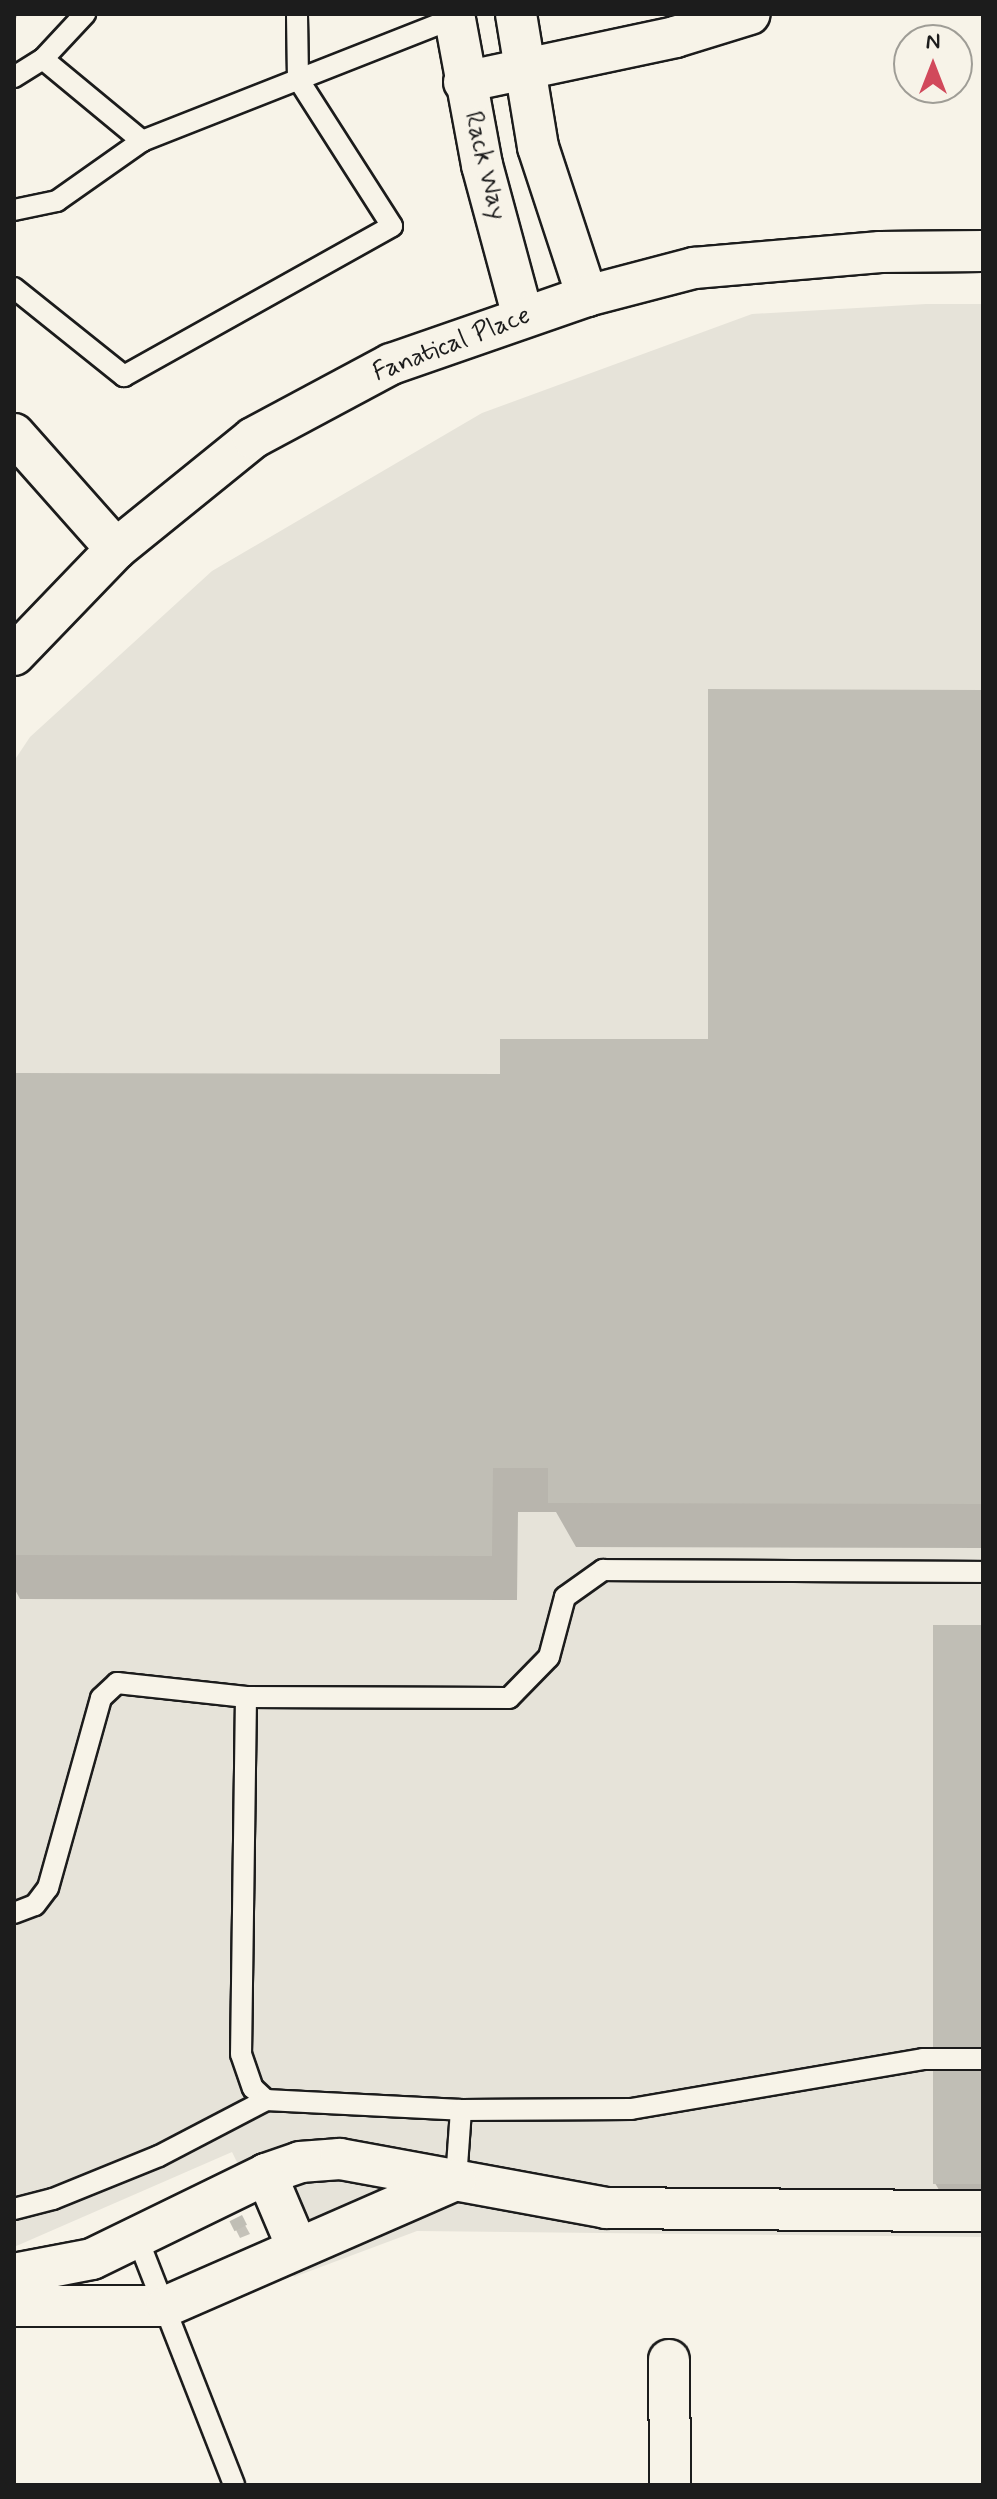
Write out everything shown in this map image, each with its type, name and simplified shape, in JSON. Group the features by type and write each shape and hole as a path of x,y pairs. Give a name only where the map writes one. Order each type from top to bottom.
{"street":[{"path":"516,14 538,147 587,296"},
{"path":"464,82 675,37 750,14"},
{"name":"Rack Way","path":"460,15 464,82 523,317"},
{"name":"Fanatical Place","path":"14,655 116,549 253,438 391,364 587,296 694,268 880,252 983,251"},
{"path":"14,434 116,549"},
{"path":"14,2274 92,2259 266,2174 300,2162 340,2159 606,2208 983,2211"},
{"path":"266,2174 297,2247"},
{"path":"14,2306 167,2306 456,2180"},
{"path":"669,2360 670,2485"}],"lane":[{"path":"14,77 43,59 85,14"},
{"path":"14,288 124,376 392,226 298,79 297,14"},
{"path":"14,210 57,201 142,141 460,15"},
{"path":"43,59 142,141"},
{"path":"14,1913 35,1905 48,1888 107,1688 117,1683 246,1697 509,1698 549,1657 565,1597 603,1570 983,1572"},
{"path":"246,1697 241,2054 253,2088 266,2100"},
{"path":"14,2209 53,2199 159,2156 266,2100 461,2110 631,2109 923,2059 983,2059"},
{"path":"456,2180 461,2110"},
{"path":"137,2237 167,2306 234,2485"}],"shaded area":[{"path":"926,304 983,304 983,2237 417,2231 294,2277 232,2152 14,2247 14,761 30,737 212,571 482,413 752,314"}],"building":[{"path":"708,689 983,690 983,1504 548,1503 548,1468 493,1468 492,1556 14,1555 14,1073 500,1074 500,1039 708,1039"},
{"path":"933,1625 983,1625 983,2184 933,2184"},
{"path":"242,2215 247,2225 235,2231 230,2221"}]}
